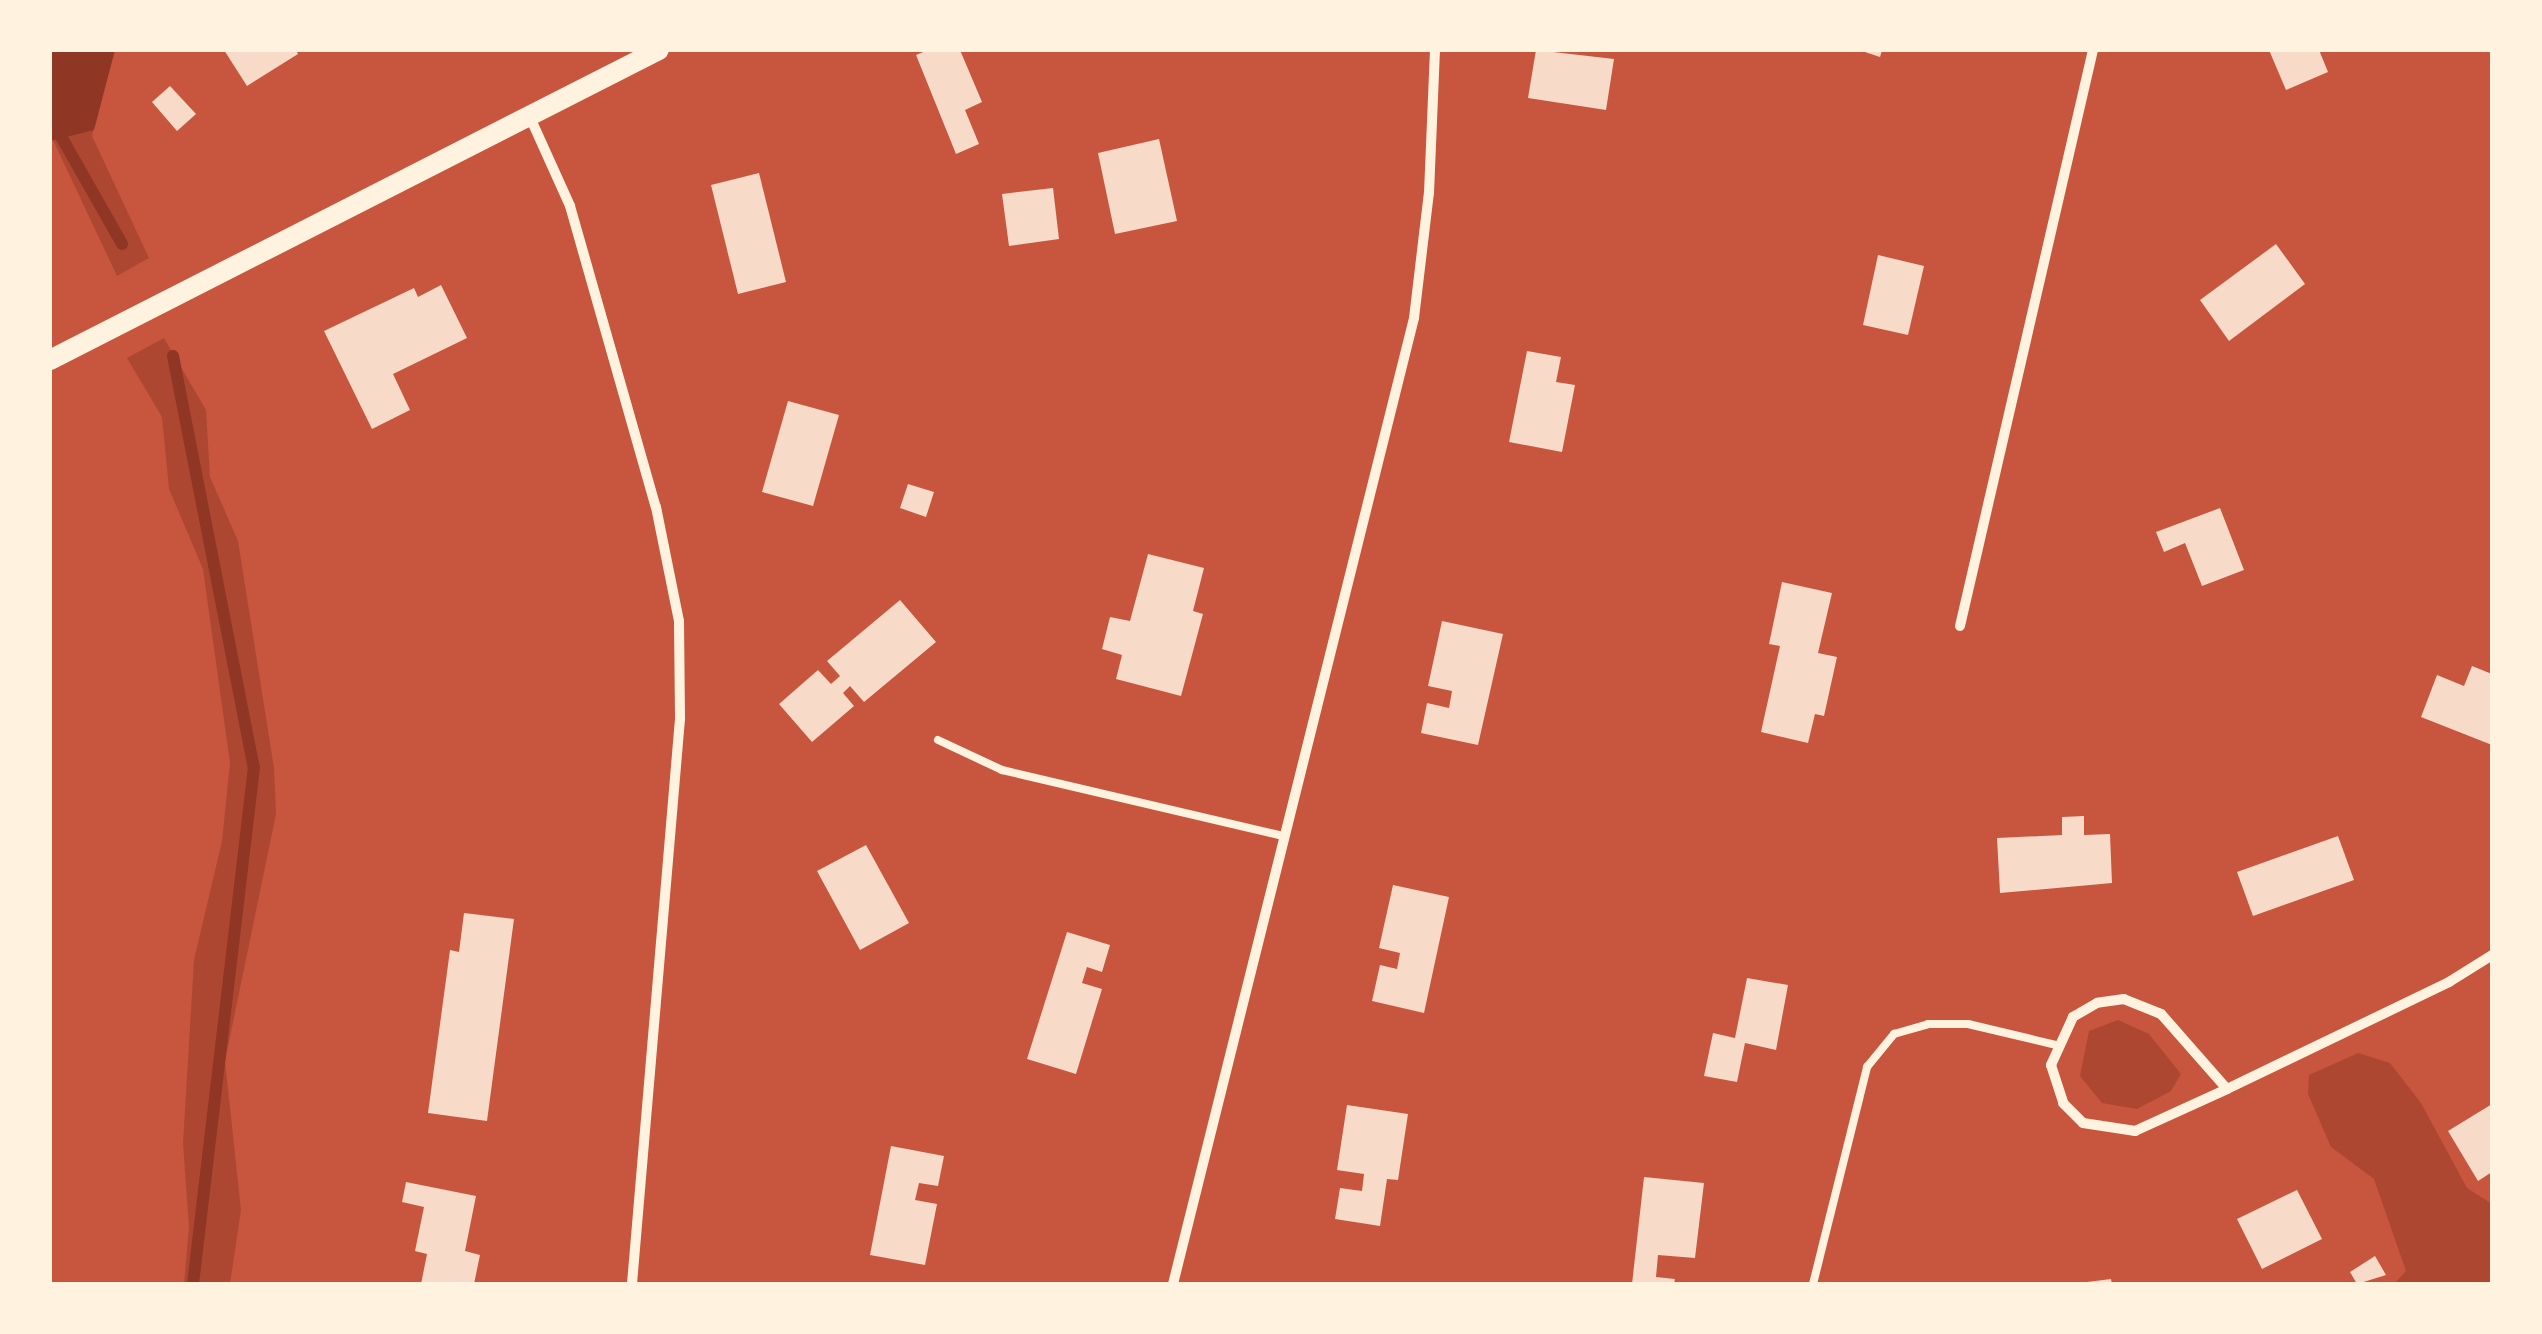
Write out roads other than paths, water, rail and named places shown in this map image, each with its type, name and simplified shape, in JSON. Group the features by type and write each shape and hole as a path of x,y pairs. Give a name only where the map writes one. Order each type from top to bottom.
{"main road":[{"path":"50,360 659,50"}],"street":[{"path":"1173,1284 1414,318 1429,193 1435,50"},
{"path":"1960,626 2093,50"},
{"path":"528,114 570,206 656,507 678,621 680,719 632,1284"},
{"path":"2227,1089 2171,1023 2137,1001 2084,1008 2056,1045 2053,1079 2063,1103 2083,1123 2108,1132 2135,1131 2227,1089 2449,982 2492,955"}],"lane":[{"path":"938,740 1002,770 1283,836"},
{"path":"1813,1284 1867,1067 1894,1034 1928,1024 1968,1024 2056,1045"}],"waterway":[{"path":"50,117 122,244"},
{"path":"173,356 254,767 193,1284"}]}
